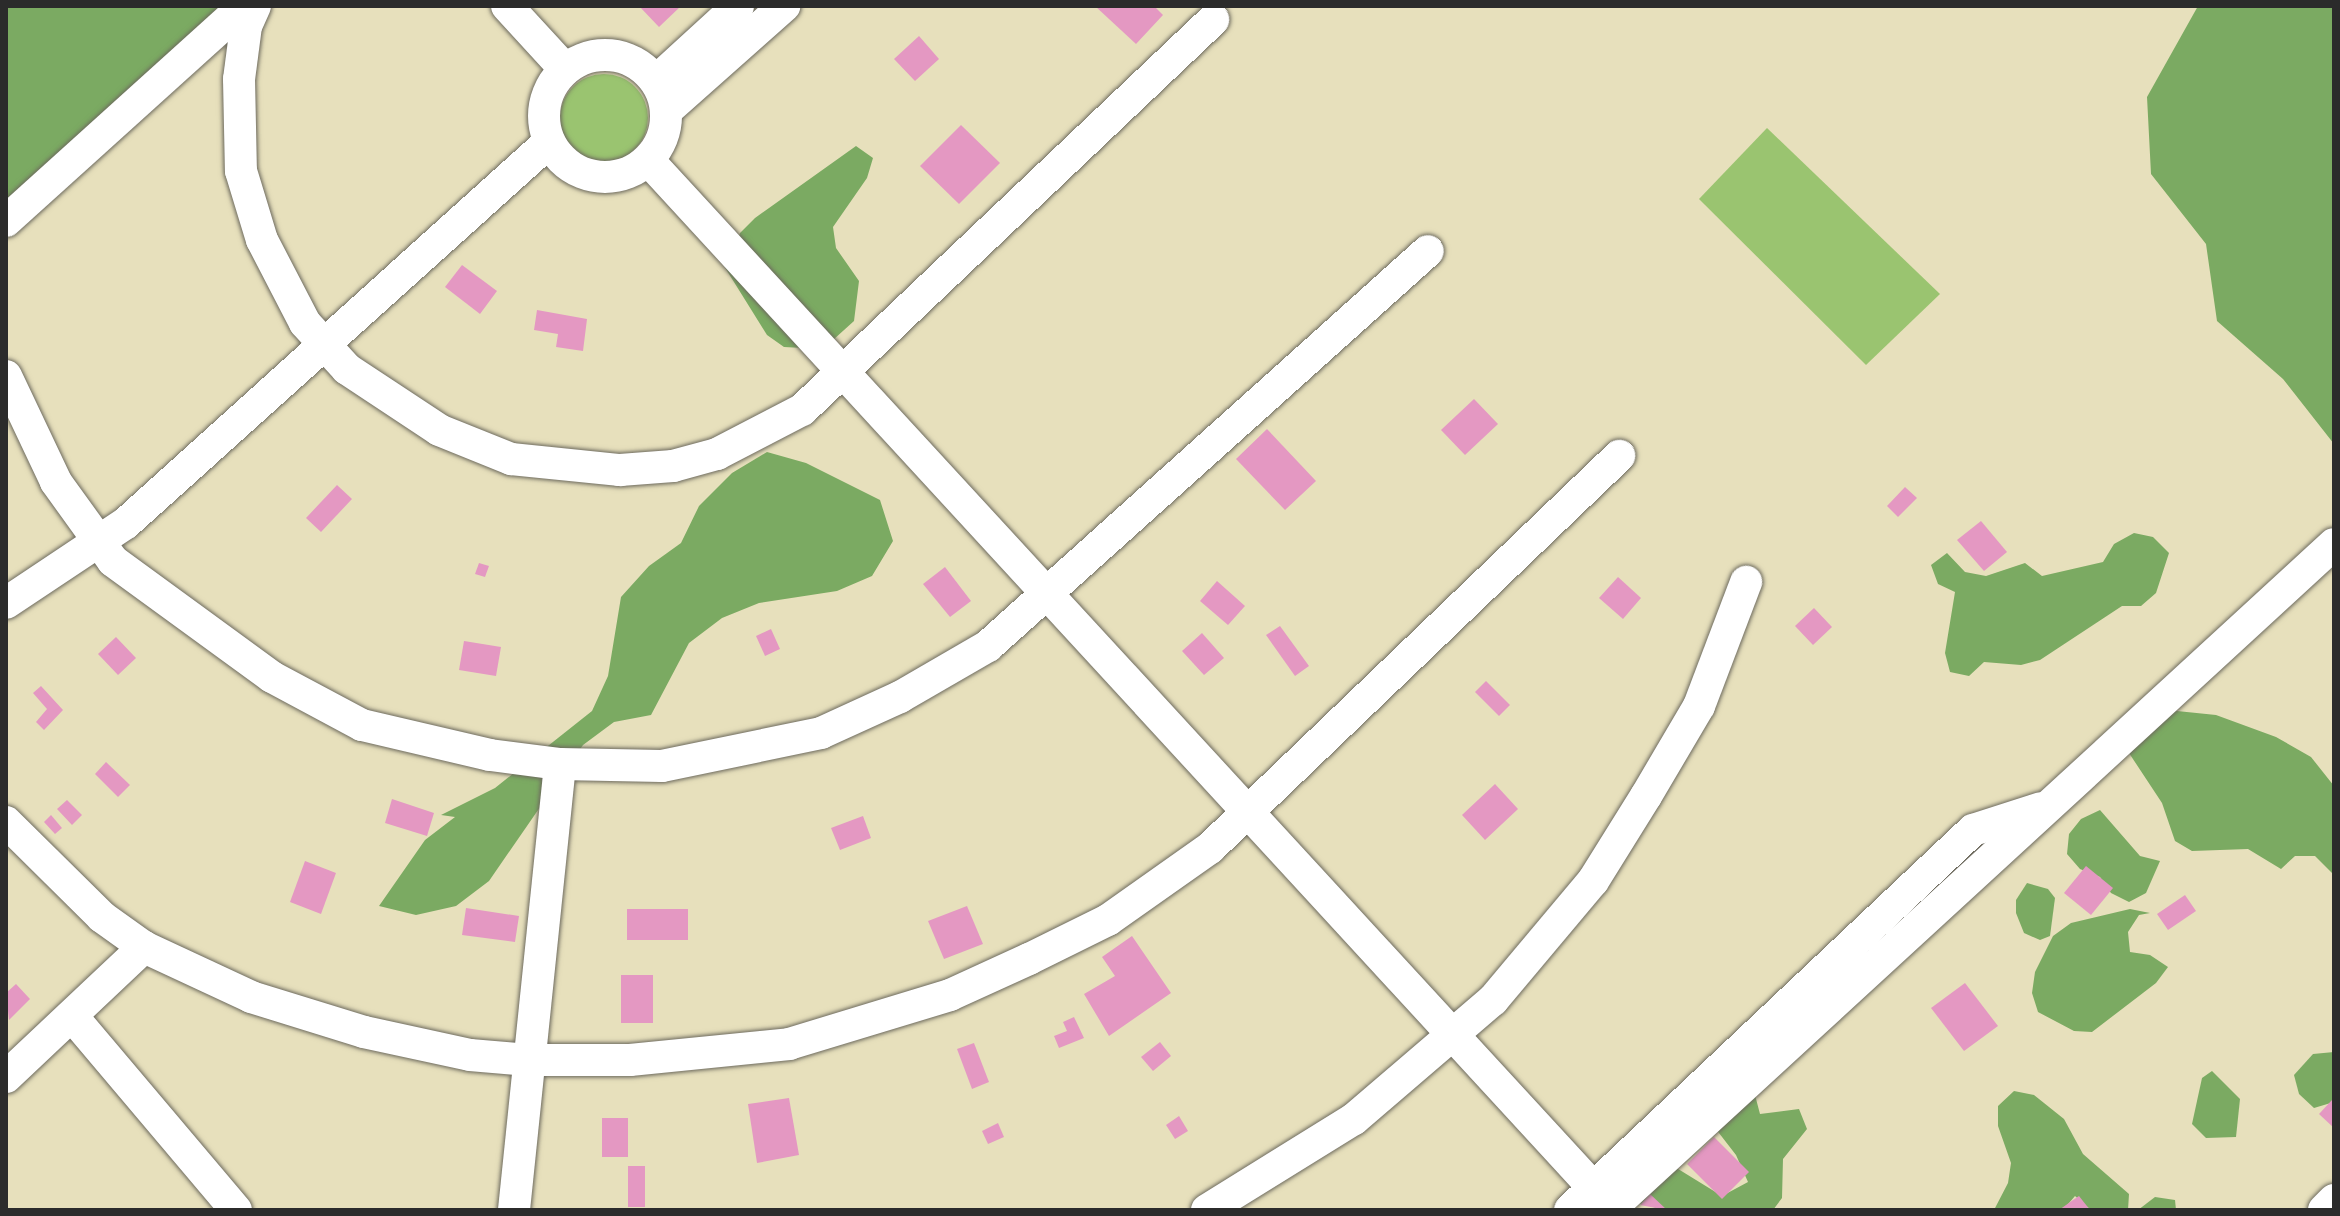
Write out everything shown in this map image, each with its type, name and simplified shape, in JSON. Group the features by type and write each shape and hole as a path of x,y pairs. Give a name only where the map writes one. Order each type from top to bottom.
{"street":[{"path":"6,221 244,6"},
{"path":"255,6 246,26 239,79 241,171 281,280 323,345 347,369 439,430 511,459 567,468 673,466 717,454 802,410 1213,20"},
{"path":"507,6 565,69"},
{"path":"661,95 738,6"},
{"path":"661,95 784,6"},
{"path":"603,55 641,66 661,95 666,128 649,161 613,178 594,177 559,158 549,142 545,103 565,69 603,55"},
{"path":"6,603 100,543 549,142"},
{"path":"649,161 1605,1202"},
{"path":"6,376 56,482 100,543 167,604 272,677 362,725 490,755 560,764 662,766 821,733 988,646 1428,251"},
{"path":"6,822 102,917 144,947 251,997 364,1032 470,1055 529,1060 710,1053 789,1044 870,1022 950,995 1108,920 1249,815 1619,456"},
{"path":"1570,1210 1605,1202 1973,830 2044,807 2334,544"},
{"path":"1207,1210 1354,1119 1454,1037 1493,1000 1593,881 1699,706 1746,582"},
{"path":"514,1210 560,764"},
{"path":"6,1077 144,947"},
{"path":"72,1016 236,1210"},
{"path":"2324,1210 2334,1200"}],"green space":[{"path":"6,6 228,6 6,218"},
{"path":"2198,6 2334,6 2334,444 2283,379 2217,321 2206,244 2151,174 2147,97"},
{"path":"604,74 629,81 641,93 648,118 641,143 629,155 604,162 579,155 567,143 560,118 567,93 579,81"},
{"path":"1767,128 1940,294 1866,365 1699,199"},
{"path":"856,146 873,158 867,178 833,227 836,248 859,281 854,321 823,349 784,347 767,335 724,266 728,269 740,233 755,218"},
{"path":"767,452 806,463 880,500 893,541 872,576 837,591 759,603 722,618 689,643 651,715 614,722 583,745 489,881 456,906 416,915 379,906 425,840 455,817 441,815 495,788 592,711 608,676 621,597 649,566 681,543 699,506 732,473"},
{"path":"2134,533 2153,537 2169,553 2156,593 2141,606 2122,606 2040,660 2021,665 1984,662 1969,676 1950,672 1945,653 1955,592 1938,584 1931,565 1947,553 1965,572 1986,576 2025,563 2042,576 2103,562 2114,544"},
{"path":"2169,712 2216,715 2276,737 2311,757 2334,786 2334,875 2315,856 2295,856 2281,869 2248,849 2192,851 2175,841 2162,803 2129,753"},
{"path":"2100,810 2140,856 2160,861 2146,893 2129,902 2111,893 2100,877 2080,869 2067,854 2069,834 2081,819"},
{"path":"2027,883 2048,889 2055,898 2050,936 2040,940 2024,933 2016,913 2016,900"},
{"path":"2130,909 2150,913 2139,915 2128,932 2130,952 2150,955 2168,967 2156,983 2092,1032 2074,1031 2038,1012 2032,993 2035,972 2053,936 2071,923"},
{"path":"2334,1052 2334,1102 2314,1108 2299,1094 2294,1075 2313,1054"},
{"path":"2212,1071 2240,1099 2236,1137 2206,1138 2192,1124 2202,1078"},
{"path":"2014,1091 2034,1095 2064,1119 2083,1154 2129,1194 2128,1210 2091,1210 2075,1196 2063,1210 1994,1210 2008,1183 2011,1163 1998,1126 1998,1106"},
{"path":"1755,1095 1760,1114 1799,1109 1807,1129 1783,1159 1782,1198 1773,1210 1665,1210 1630,1201 1670,1164 1722,1196 1748,1182 1736,1155 1712,1124"},
{"path":"2155,1197 2175,1200 2176,1210 2138,1210"}],"building":[{"path":"639,6 681,6 659,27"},
{"path":"1095,6 1154,6 1163,15 1136,44"},
{"path":"919,36 939,59 915,81 894,59"},
{"path":"961,125 1000,163 959,204 920,166"},
{"path":"462,265 497,291 480,314 445,287"},
{"path":"537,310 587,319 583,351 556,347 558,334 534,330"},
{"path":"1474,399 1498,424 1465,455 1441,430"},
{"path":"1267,429 1316,481 1285,510 1236,459"},
{"path":"337,485 352,499 321,532 306,518"},
{"path":"1905,487 1917,498 1898,517 1887,506"},
{"path":"1981,521 2007,552 1984,571 1957,540"},
{"path":"479,563 489,566 485,577 475,574"},
{"path":"945,567 971,601 950,617 923,584"},
{"path":"1618,577 1641,598 1623,619 1599,598"},
{"path":"1217,581 1245,606 1228,625 1200,601"},
{"path":"1814,608 1832,627 1813,645 1795,626"},
{"path":"1280,626 1309,666 1295,676 1266,635"},
{"path":"771,629 780,649 765,656 756,636"},
{"path":"1202,633 1224,658 1204,675 1182,651"},
{"path":"116,637 136,658 118,675 98,654"},
{"path":"464,641 501,647 496,676 459,670"},
{"path":"1486,681 1510,705 1499,716 1475,692"},
{"path":"41,686 63,710 44,730 36,722 47,709 33,693"},
{"path":"106,762 130,785 118,797 95,774"},
{"path":"1495,784 1518,809 1485,840 1462,815"},
{"path":"392,799 434,813 427,836 385,823"},
{"path":"67,800 82,815 72,825 57,809"},
{"path":"51,815 62,828 55,834 44,822"},
{"path":"863,816 871,838 840,850 831,828"},
{"path":"305,861 336,873 321,914 290,902"},
{"path":"2086,866 2113,888 2091,915 2064,893"},
{"path":"2185,895 2196,911 2168,930 2157,914"},
{"path":"967,906 983,944 944,959 928,921"},
{"path":"466,908 519,916 515,942 462,935"},
{"path":"627,909 688,909 688,940 627,940"},
{"path":"1132,936 1171,993 1109,1036 1084,994 1115,976 1102,957"},
{"path":"621,975 653,975 653,1023 621,1023"},
{"path":"1965,983 1998,1026 1964,1051 1931,1008"},
{"path":"16,984 30,999 9,1020 6,993"},
{"path":"1074,1017 1084,1038 1059,1048 1054,1036 1067,1031 1063,1022"},
{"path":"1160,1042 1171,1056 1153,1071 1141,1057"},
{"path":"974,1043 989,1082 972,1089 957,1049"},
{"path":"789,1098 799,1155 757,1163 748,1104"},
{"path":"2332,1100 2334,1102 2334,1128 2319,1114"},
{"path":"1179,1116 1188,1131 1175,1139 1166,1125"},
{"path":"602,1118 628,1118 628,1157 602,1157"},
{"path":"998,1123 1004,1137 988,1144 982,1131"},
{"path":"1714,1137 1749,1172 1722,1199 1687,1164"},
{"path":"628,1166 645,1166 645,1207 628,1207"},
{"path":"1650,1194 1667,1210 1640,1205"},
{"path":"2079,1196 2090,1210 2059,1210 2073,1200"}]}
